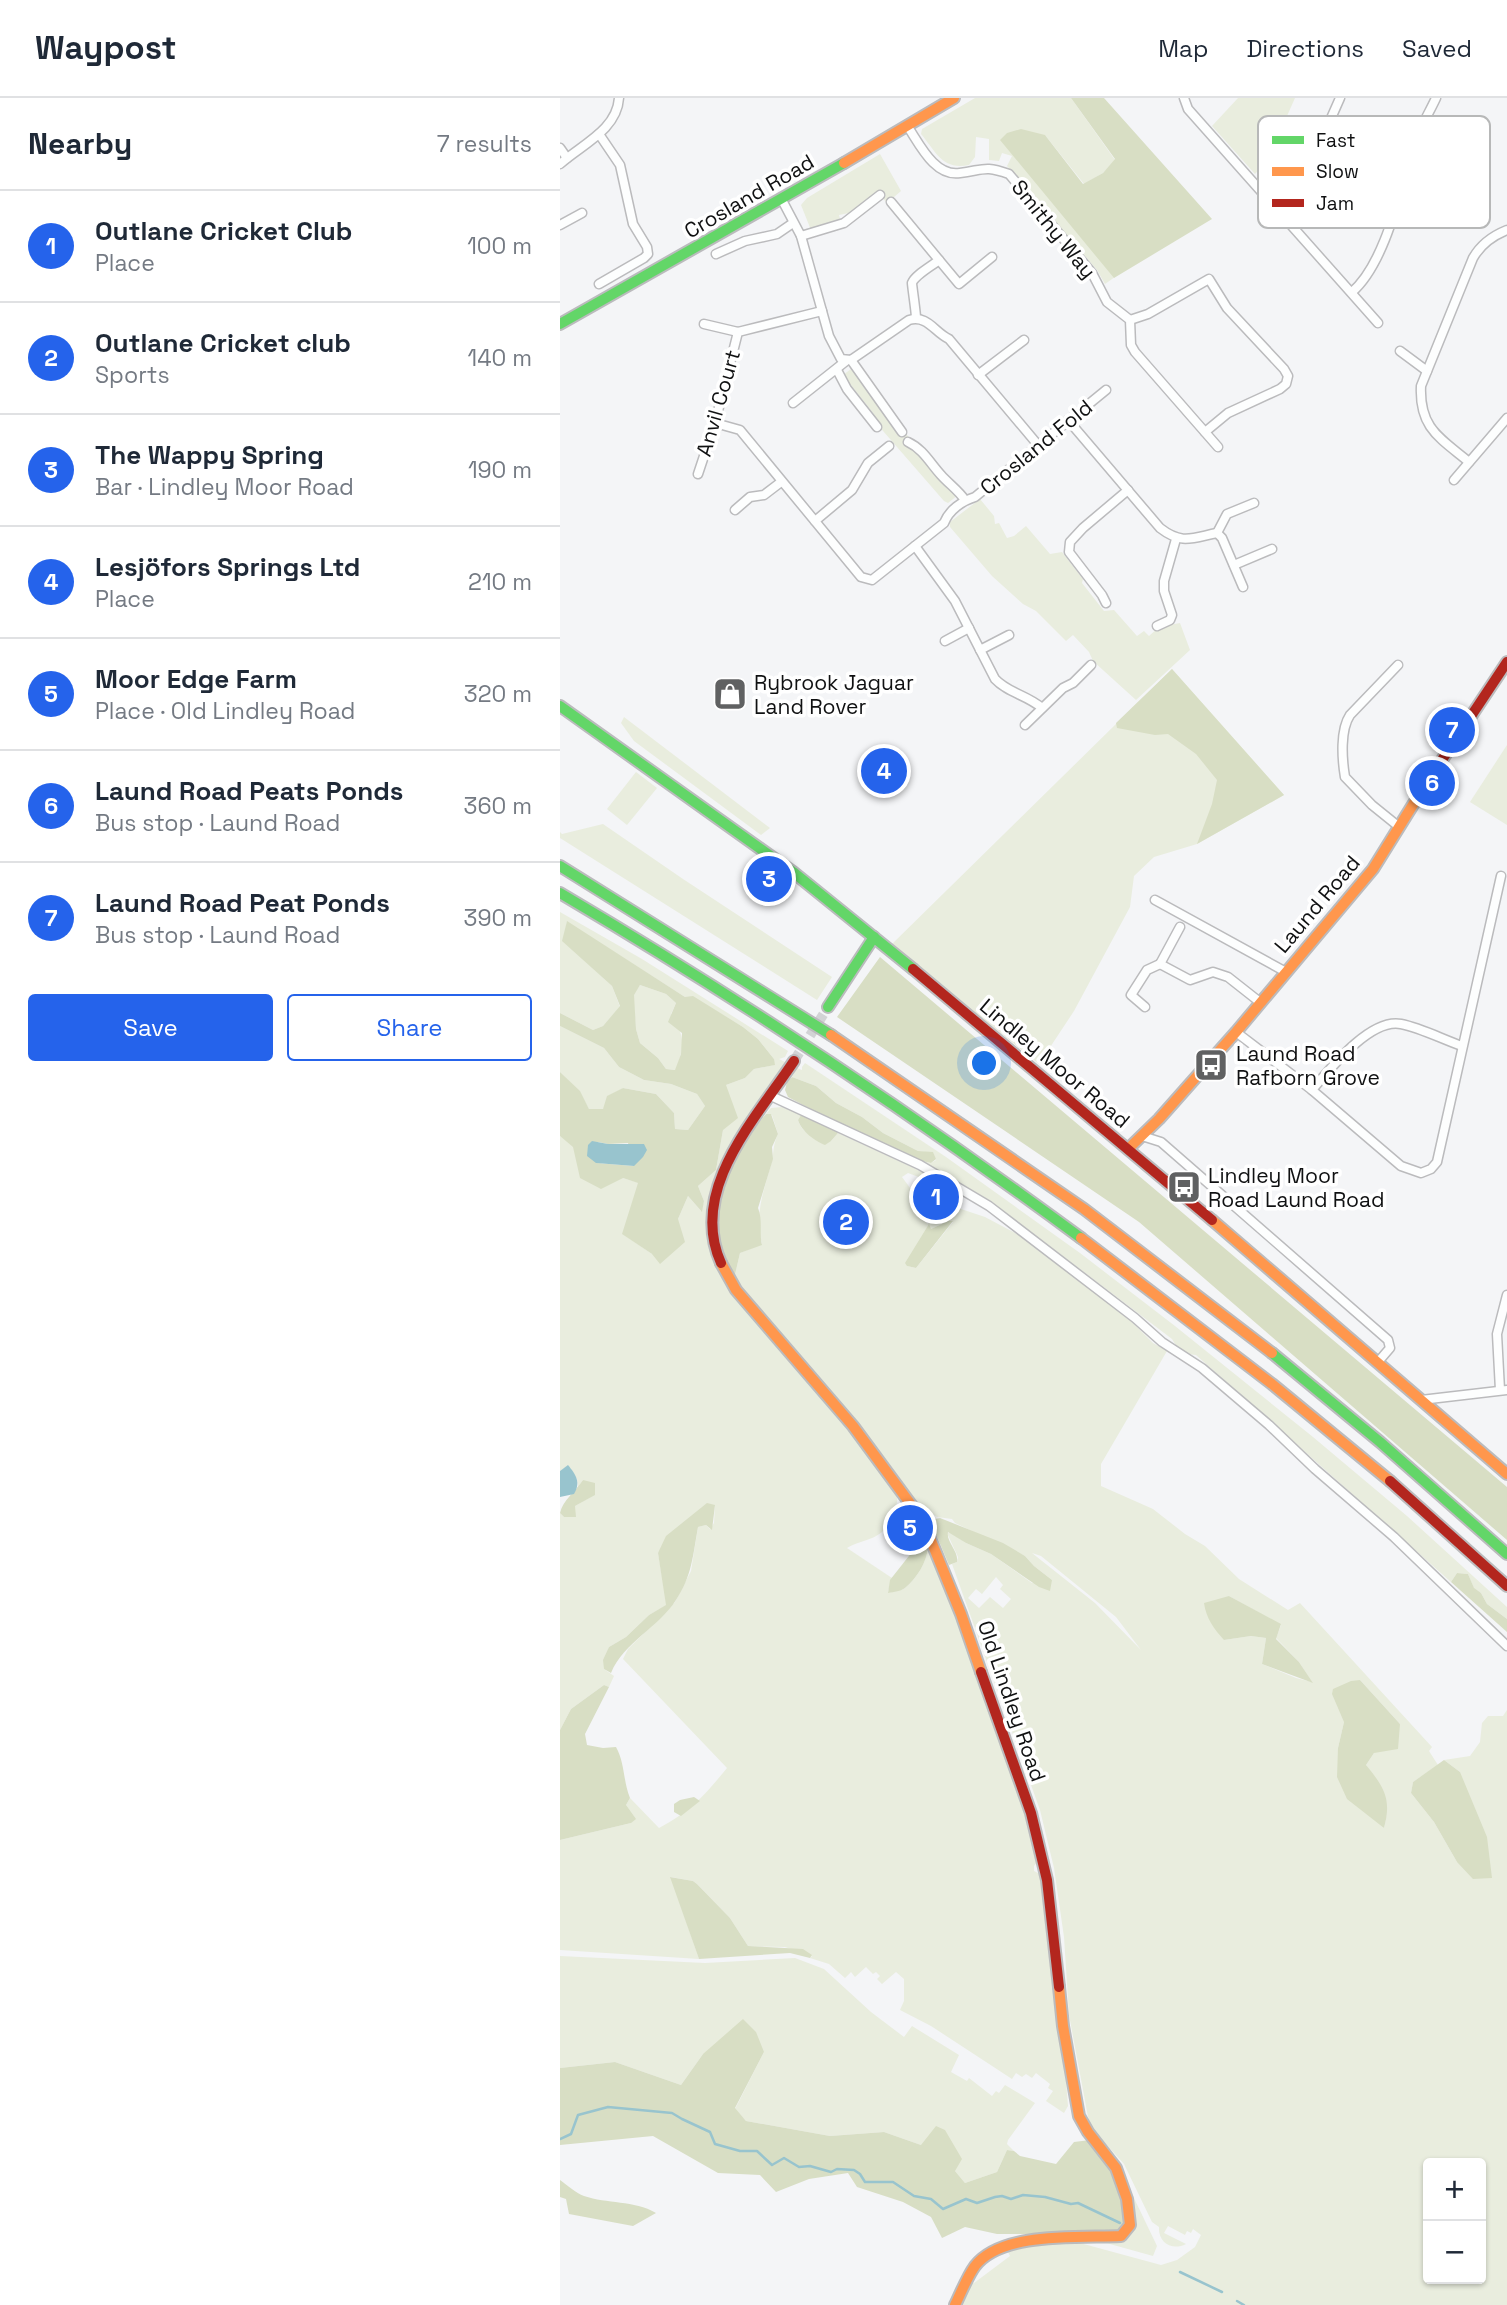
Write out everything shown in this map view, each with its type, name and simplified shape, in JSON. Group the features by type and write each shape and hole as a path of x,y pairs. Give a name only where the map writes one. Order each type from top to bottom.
{"main road":[{"name":"Crosland Road","path":"560,324 782,200 908,127 952,98"},
{"name":"Laund Road","path":"1128,1149 1236,1032 1373,869 1398,826 1507,662"},
{"name":"Lindley Moor Road","path":"560,706 793,872 874,937 1128,1149 1507,1474"},
{"path":"560,866 811,1021 1084,1209 1289,1366 1507,1554"},
{"path":"560,893 782,1029 933,1130 1073,1230 1310,1413 1507,1586"},
{"path":"828,1007 874,937"},
{"name":"Old Lindley Road","path":"794,1062 741,1141 716,1188 711,1223 715,1249 736,1290 860,1435 923,1521 931,1539 961,1614 1038,1839 1051,1909 1063,2026 1079,2116 1113,2163 1128,2199 1130,2214 1129,2229 1121,2236 1030,2240 997,2249 976,2265 955,2305"}],"street":[{"path":"560,164 611,121 618,108 619,98"},
{"path":"1184,98 1188,108 1258,186"},
{"path":"1332,116 1340,98"},
{"path":"1428,116 1436,98"},
{"name":"Smithy Way","path":"908,127 931,161 945,172 958,174 990,167 1009,174 1092,272 1107,302 1130,320"},
{"path":"598,134 620,165 634,224 648,254 599,284"},
{"path":"560,148 567,158"},
{"path":"801,236 844,223 880,195"},
{"path":"782,200 801,236 833,345 841,359 848,361 902,432"},
{"path":"891,202 959,284 992,257"},
{"path":"560,225 582,213"},
{"path":"716,254 745,241 777,234 793,223"},
{"path":"1295,228 1378,323"},
{"path":"1352,292 1362,284 1375,262 1388,228"},
{"path":"1469,462 1437,436 1423,415 1421,386 1479,247 1507,230"},
{"path":"916,318 913,281 939,260"},
{"path":"1205,432 1228,412 1280,389 1286,384 1288,376 1227,308 1209,279 1149,314 1130,320 1131,345 1135,352 1218,447"},
{"name":"Anvil Court","path":"704,324 738,332 822,311"},
{"path":"793,403 848,361 902,324 916,318 925,320 940,335 949,339 1038,445"},
{"name":"Anvil Court","path":"698,474 715,423 738,332"},
{"path":"978,374 1024,340"},
{"path":"1400,351 1427,371"},
{"path":"837,370 877,428"},
{"name":"Crosland Fold","path":"715,423 740,430 861,577 872,580 944,523 947,514 965,500 975,497 1105,390"},
{"path":"1454,480 1507,418"},
{"path":"1068,420 1160,528 1176,539 1217,533"},
{"name":"Crosland Fold","path":"908,442 918,447 965,500"},
{"path":"815,522 852,490 868,463 889,446"},
{"path":"735,510 750,497 764,495 782,482"},
{"path":"1105,603 1102,595 1069,552 1070,542 1128,490"},
{"path":"1217,533 1227,514 1254,503"},
{"path":"1217,533 1222,538 1243,587"},
{"path":"1157,625 1170,620 1172,615 1164,591 1164,581 1176,539"},
{"path":"915,546 955,601 995,679 1002,687 1031,698 1042,708"},
{"path":"1234,565 1272,549"},
{"path":"945,641 969,628"},
{"path":"980,650 1009,635"},
{"path":"1025,725 1091,665"},
{"path":"1398,665 1350,715 1342,740 1345,751 1345,777 1398,826"},
{"path":"1236,1032 1312,1090 1401,1166 1421,1173 1431,1169 1437,1162 1501,876"},
{"path":"1156,900 1286,972"},
{"path":"1145,1007 1131,995 1147,970 1160,964 1180,927"},
{"path":"1160,964 1190,979 1213,972 1228,977 1261,1003"},
{"path":"1312,1090 1344,1054 1379,1027 1388,1024 1401,1024 1462,1046"},
{"path":"771,1096 920,1165 989,1206 1135,1318 1162,1342 1202,1368 1394,1537 1507,1646"},
{"path":"1142,1136 1161,1142 1388,1340 1390,1348 1378,1362"},
{"path":"1421,1399 1504,1390 1497,1334 1507,1295"}],"shaded area":[{"path":"975,98 1071,98 1115,160 1103,173 1084,184 1045,135 1115,277 1105,284 1097,270 1007,166 1012,156 1002,153 999,161 989,160 989,139 976,137 975,157 969,165 960,166 952,165 941,158 921,134 922,129"},
{"path":"1238,98 1295,98 1287,116 1258,116 1258,171 1255,174 1212,126"},
{"path":"880,154 901,191 887,203 877,191 849,213 839,215 840,219 837,221 811,230 801,205 807,198"},
{"path":"851,369 905,431 909,438 906,444 917,451 958,495 948,503 877,424 873,413 843,375"},
{"path":"980,499 1007,538 1026,526 1050,554 1062,552 1104,611 1114,610 1137,636 1144,631 1149,636 1159,627 1180,623 1190,650 1136,700 1093,661 1089,652 1073,635 1066,641 1036,611 1023,604 992,576 950,527 950,522"},
{"path":"1172,669 1284,795 1197,844 1154,857 1134,876 1130,907 1074,1011 1039,1064 891,945"},
{"path":"624,717 770,828 761,835 634,741 621,723"},
{"path":"1507,745 1507,825 1470,802"},
{"path":"636,772 657,788 627,825 607,809"},
{"path":"603,824 832,977 817,1000 560,838 560,832 562,834"},
{"path":"560,912 642,959 788,1051 785,1057 779,1059 787,1063 715,1175 707,1216 713,1257 848,1426 897,1494 896,1507 884,1530 847,1548 892,1578 888,1592 903,1589 914,1579 921,1569 928,1547 1002,1742 1038,1861 1034,1871 1040,1874 1057,2029 1064,2056 1068,2106 1064,2113 1046,2101 1053,2091 1048,2088 1050,2084 1036,2073 1032,2078 1016,2073 1012,2079 931,2026 900,2010 904,2001 904,1979 896,1972 882,1984 877,1979 880,1976 876,1972 873,1974 866,1967 855,1977 851,1972 845,1978 829,1964 785,1947 748,1946 730,1918 693,1881 671,1877 699,1959 560,1950 560,1840 631,1823 626,1805 630,1798 659,1828 696,1802 727,1768 623,1659 628,1649 675,1602 691,1571 698,1527 706,1525 710,1529 714,1523 715,1505 658,1553 667,1605 649,1615 626,1637 609,1647 604,1669 614,1676 609,1687 604,1685 571,1709 560,1730 560,1513 564,1517 575,1506 594,1495 583,1480 578,1487 577,1479 568,1466 560,1471 560,1136 623,1178 639,1183 623,1234 652,1254 678,1219 688,1196 701,1211 704,1201 698,1186 716,1170 723,1130 726,1085 745,1078 754,1069 774,1065 774,1059 758,1039 743,1027 693,997 685,997 567,922 563,941 612,986 620,1007 603,1026 593,1030 560,1013"},
{"path":"640,985 666,994 676,1003 671,1014 682,1041 676,1070 666,1069 658,1058 640,1043 633,995"},
{"path":"560,1026 604,1048 619,1067 644,1080 671,1084 697,1094 705,1106 688,1130 675,1129 674,1113 656,1094 623,1088 603,1109 589,1109 579,1091 560,1072"},
{"path":"805,1063 946,1157 1080,1253 1175,1326 1407,1516 1507,1607 1507,1619 1487,1604 1481,1593 1474,1589 1468,1574 1457,1573 1451,1582 1196,1355 1182,1351 1172,1339 989,1200 922,1161 931,1163 936,1160 933,1153 918,1151 883,1133 862,1117 836,1103 816,1086 792,1077 797,1068 802,1070"},
{"path":"782,1107 801,1115 798,1120 800,1125 811,1135 831,1141 838,1133 933,1179 932,1182 908,1173 902,1177 916,1196 914,1198 917,1215 928,1224 951,1190 955,1207 985,1217 1019,1235 1129,1319 1153,1343 1167,1351 1101,1464 1101,1486 1153,1509 1205,1546 1239,1579 1288,1610 1300,1603 1432,1747 1429,1751 1438,1765 1413,1782 1411,1793 1434,1822 1457,1862 1460,1772 1444,1760 1470,1756 1480,1742 1482,1723 1488,1716 1503,1716 1507,1710 1507,2305 962,2305 971,2281 974,2283 1010,2256 1007,2250 1080,2243 1161,2265 1177,2260 1195,2247 1201,2235 1193,2229 1185,2235 1168,2226 1164,2233 1186,2244 1176,2247 1163,2241 1159,2227 1152,2222 1124,2164 1089,2122 1069,2015 1064,1937 1054,1868 1040,1810 952,1564 957,1562 958,1557 947,1533 950,1532 966,1543 991,1554 1032,1583 1052,1580 1025,1556 955,1523 952,1519 937,1517 917,1503 888,1462 734,1279 740,1253 762,1244 760,1212 778,1134 772,1115 766,1114 771,1108","holes":["948,1221 953,1222 916,1268 907,1266 931,1229","1032,1553 1041,1556 1116,1617 1141,1650 1095,1603","996,1577 1003,1585 1000,1589 1011,1599 1003,1608 990,1597 979,1608 968,1598 976,1589 982,1594","1229,1596 1281,1625 1276,1638 1299,1662 1312,1682 1262,1664 1266,1638 1251,1636 1224,1640","1360,1680 1400,1724 1366,1765 1380,1787 1385,1802 1384,1828 1338,1748 1344,1722"]},
{"path":"560,1956 705,1963 795,1958 824,1969 871,2012 904,2037 912,2026 959,2055 951,2072 967,2081 969,2078 992,2096 996,2091 999,2093 1005,2085 1035,2103 1008,2140 1007,2144 1014,2151 1007,2150 997,2172 965,2183 955,2171 921,2145 884,2132 830,2136 746,2121 735,2109 764,2052 703,2054 681,2085 615,2062 560,2068"},
{"path":"1121,2171 1157,2246 1153,2256 1099,2241 1125,2238 1134,2229"}],"green space":[{"path":"1071,98 1104,98 1212,219 1114,278 1000,140 1007,133 1021,129 1045,135 1083,184 1103,173 1115,159"},
{"path":"1172,669 1284,795 1197,844 1212,804 1217,780 1196,754 1168,734 1155,735 1117,728 1116,723"},
{"path":"567,921 685,997 693,996 743,1027 758,1039 774,1059 775,1065 754,1069 745,1078 726,1085 738,1118 723,1130 716,1170 698,1186 704,1201 702,1212 688,1196 678,1219 685,1242 660,1264 652,1254 622,1234 638,1183 623,1178 601,1189 580,1178 573,1147 560,1136 560,1072 580,1091 589,1109 603,1109 607,1096 623,1088 656,1094 674,1113 675,1129 688,1130 705,1106 697,1094 671,1084 644,1080 619,1067 604,1048 560,1026 560,1013 593,1030 603,1026 620,1006 612,986 562,941","holes":["640,985 666,994 676,1003 668,1022 682,1033 681,1054 675,1070 666,1069 658,1058 640,1043 636,1029 634,995","598,1142 628,1143 634,1166 596,1163"]},
{"path":"880,957 1507,1487 1507,1540 1139,1222 837,1017"},
{"path":"792,1077 816,1086 836,1103 862,1117 883,1133 918,1151 933,1152 936,1159 931,1163 922,1161 839,1124 788,1097 785,1090"},
{"path":"766,1114 771,1114 778,1134 772,1147 773,1159 758,1208 762,1245 740,1253 734,1279 720,1245 720,1198 732,1167"},
{"path":"801,1115 838,1133 825,1145 802,1128 798,1120"},
{"path":"953,1221 916,1268 907,1266 905,1263 929,1224 931,1229"},
{"path":"583,1480 595,1483 595,1495 575,1506 576,1517 564,1517 560,1513 566,1500"},
{"path":"707,1503 715,1505 712,1530 706,1525 698,1527 689,1574 676,1600 669,1610 624,1652 611,1673 604,1669 603,1660 609,1647 666,1605 658,1553 666,1536"},
{"path":"940,1518 1003,1543 1025,1556 1052,1580 1050,1591 1039,1587 991,1554 948,1532 957,1558 957,1562 949,1565 935,1532 935,1519"},
{"path":"916,1547 919,1552 928,1547 921,1569 905,1588 888,1593 890,1580"},
{"path":"1457,1573 1468,1574 1474,1588 1481,1593 1487,1604 1507,1619 1507,1632 1451,1582"},
{"path":"1229,1596 1281,1624 1276,1639 1299,1662 1313,1683 1262,1664 1266,1638 1251,1636 1224,1640 1211,1623 1204,1603"},
{"path":"1360,1680 1400,1724 1398,1749 1374,1753 1366,1765 1378,1780 1387,1801 1384,1828 1347,1799 1337,1777 1338,1748 1344,1722 1332,1694 1333,1689"},
{"path":"604,1685 609,1687 585,1734 587,1745 616,1747 630,1798 626,1805 636,1819 631,1823 560,1840 560,1730 571,1709"},
{"path":"1444,1760 1460,1772 1487,1837 1492,1878 1473,1879 1457,1862 1434,1822 1411,1793 1413,1782"},
{"path":"694,1797 700,1801 681,1816 674,1812 674,1804"},
{"path":"670,1877 697,1884 730,1918 748,1946 803,1949 812,1955 810,1958 790,1953 699,1959"},
{"path":"743,2019 756,2032 764,2052 735,2108 746,2121 830,2136 884,2132 921,2145 936,2126 945,2130 962,2159 955,2171 965,2183 997,2172 1007,2150 1020,2156 1056,2164 1074,2142 1090,2140 1131,2195 1128,2218 1116,2234 997,2234 965,2227 942,2238 931,2217 903,2202 857,2187 848,2173 809,2179 776,2192 760,2175 718,2173 653,2136 560,2145 560,2068 615,2062 681,2085 703,2054"},
{"path":"560,2180 584,2196 639,2206 656,2213 633,2226 569,2214 566,2199 560,2197"}],"water":[{"path":"592,1141 644,1144 647,1150 634,1166 596,1163 587,1156 588,1145"},
{"path":"568,1465 575,1475 577,1486 574,1494 560,1497 560,1471"}],"waterway":[{"path":"560,2139 571,2134 578,2115 608,2107 672,2113 710,2132 715,2144 740,2151 757,2151 772,2165 784,2158 799,2167 810,2166 831,2172 837,2169 854,2170 865,2182 893,2182 914,2196 931,2199 943,2209 966,2199 977,2203 995,2197 1011,2199 1023,2195 1078,2203 1120,2223"},
{"path":"1180,2272 1222,2292"},
{"path":"1237,2301 1244,2305"}],"tunnel":[{"path":"794,1061 828,1007"}],"traffic: fast":[{"path":"560,324 844,163"},
{"path":"560,706 793,872 913,969"},
{"path":"560,866 831,1035"},
{"path":"560,893 694,974 825,1059 1081,1238"},
{"path":"828,1007 874,937"},
{"path":"1272,1353 1380,1442 1507,1554"}],"traffic: slow":[{"path":"844,163 954,98"},
{"path":"1128,1149 1159,1119 1236,1032 1373,869 1424,787"},
{"path":"831,1035 1084,1209 1272,1353"},
{"path":"1212,1220 1507,1474"},
{"path":"1081,1238 1272,1384 1390,1481"},
{"path":"721,1263 736,1290 853,1426 923,1521 961,1614 981,1672"},
{"path":"955,2305 975,2266 987,2255 1004,2247 1064,2237 1121,2236 1130,2225 1127,2199 1116,2168 1079,2116 1059,1987"}],"traffic: jam":[{"path":"1424,787 1507,662"},
{"path":"913,969 1212,1220"},
{"path":"721,1263 713,1236 713,1209 720,1182 746,1131 794,1061"},
{"path":"1390,1481 1507,1586"},
{"path":"981,1672 1031,1813 1047,1880 1059,1987"}],"place":[{"name":"Rybrook Jaguar Land Rover","path":"730,694"},
{"name":"Laund Road Peat Ponds","path":"1452,730"},
{"name":"Lesjöfors Springs Ltd","path":"884,771"},
{"name":"Laund Road Peats Ponds","path":"1432,783"},
{"name":"The Wappy Spring","path":"769,879"},
{"name":"Laund Road Rafborn Grove","path":"1211,1065"},
{"name":"Lindley Moor Road Laund Road","path":"1184,1187"},
{"name":"Outlane Cricket Club","path":"936,1197"},
{"name":"Outlane Cricket club","path":"846,1222"},
{"name":"Moor Edge Farm","path":"910,1528"}]}
